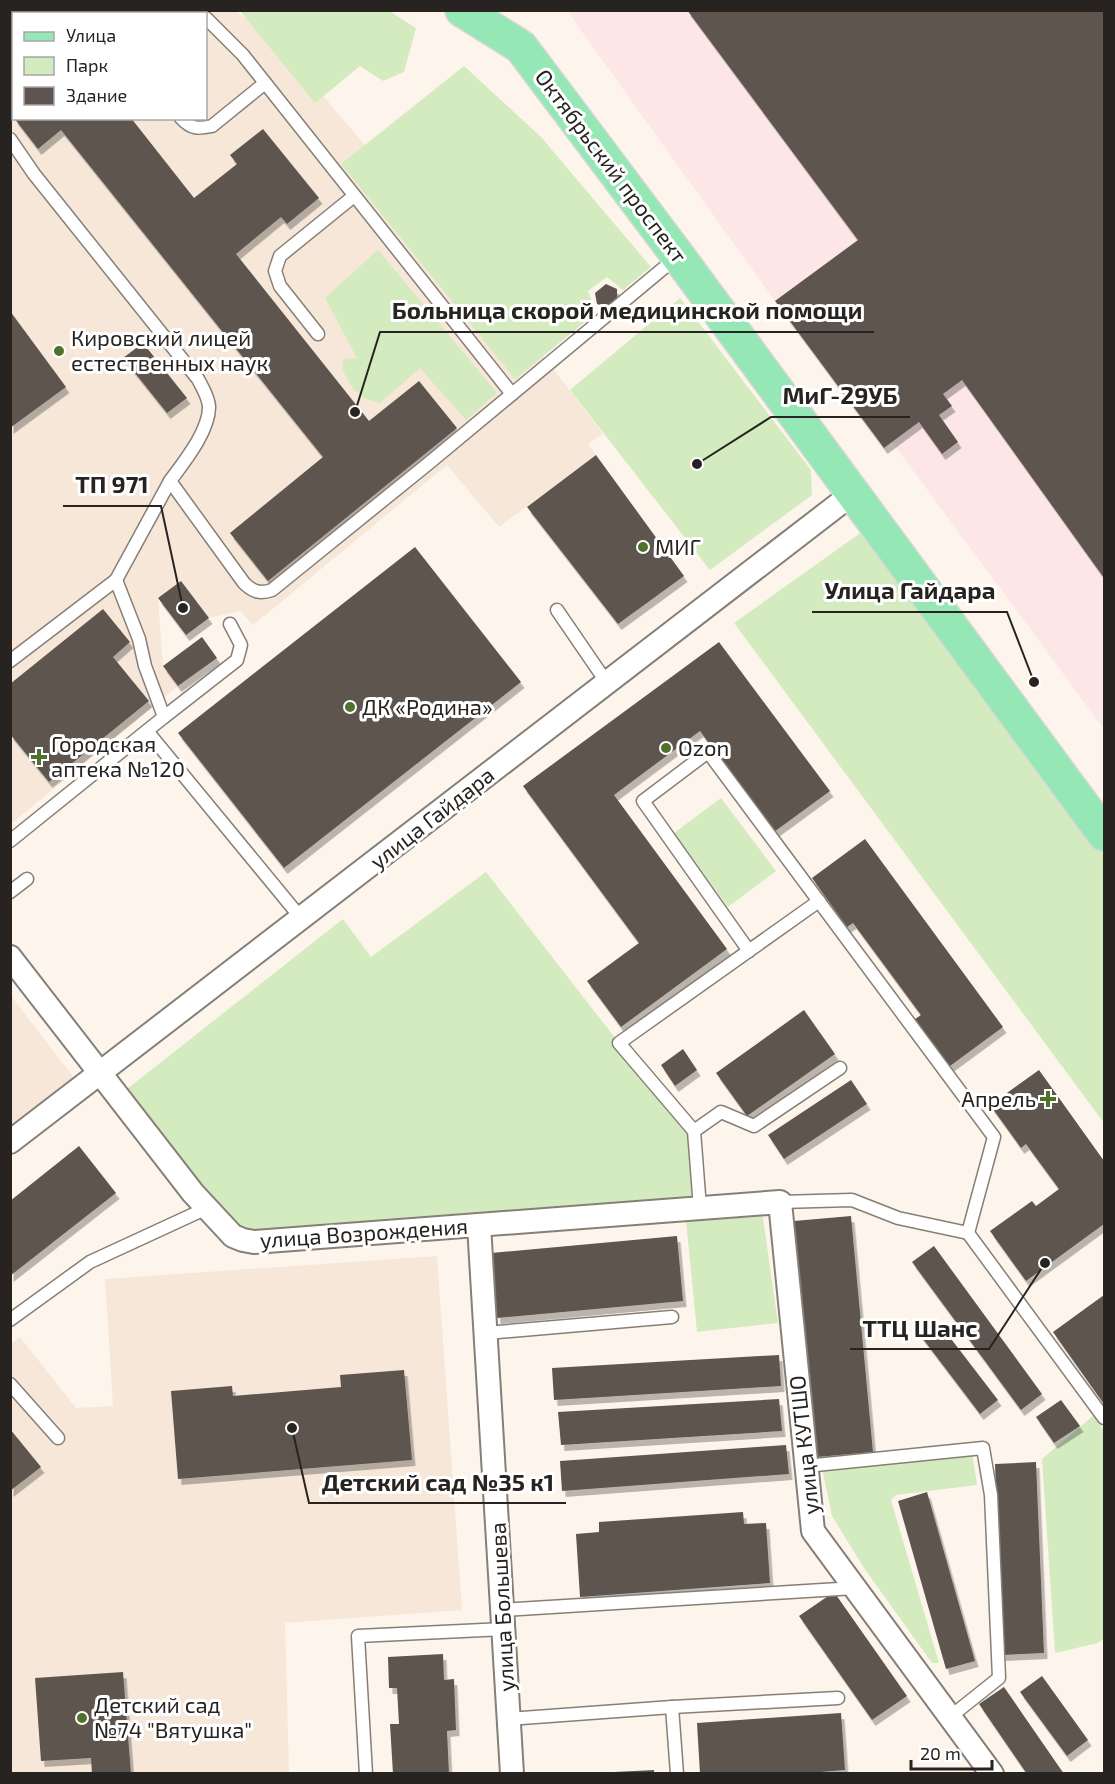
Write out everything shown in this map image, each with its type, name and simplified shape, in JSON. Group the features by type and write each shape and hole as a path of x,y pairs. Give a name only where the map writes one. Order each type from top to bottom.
{"main road":[{"name":"Октябрьский проспект","path":"462,10 521,46 1104,834"}],"street":[{"name":"улица Гайдара","path":"10,1142 852,494"},
{"name":"улица Возрождения","path":"10,957 194,1193 233,1236 243,1240 254,1242 780,1202"},
{"name":"улица КУТШО","path":"780,1202 813,1531 992,1773"},
{"name":"улица Большева","path":"479,1225 512,1773"}],"lane":[{"path":"207,19 243,55 512,394"},
{"path":"183,120 189,126 202,128 212,126 265,83"},
{"path":"10,139 34,174 198,380 209,405 206,423 170,481 116,580 10,661"},
{"path":"318,334 280,286 275,272 280,256 354,196"},
{"path":"170,481 244,583 252,590 263,593 272,590 678,256"},
{"path":"116,580 139,639 145,666 164,717"},
{"path":"557,610 607,683"},
{"path":"10,841 237,660 241,645 230,624"},
{"path":"147,731 301,918"},
{"path":"749,951 643,801 708,752 994,1137 968,1233"},
{"path":"254,884 264,874"},
{"path":"10,892 27,879"},
{"path":"700,1208 694,1131 620,1043 819,901"},
{"path":"694,1131 721,1112 754,1126 840,1068"},
{"path":"780,1202 852,1200 898,1218 968,1233 1104,1418"},
{"path":"10,1320 90,1262 207,1208"},
{"path":"486,1333 672,1317"},
{"path":"10,1384 58,1438"},
{"path":"806,1466 982,1448 991,1495 999,1678 950,1717"},
{"path":"366,1773 358,1636 503,1619 855,1588"},
{"path":"508,1719 838,1698"},
{"path":"672,1707 677,1773"}],"shaded area":[{"path":"11,11 236,11 281,46 544,357 603,434 588,444 596,455 499,527 447,465 253,625 240,611 209,618 181,581 158,598 163,666 178,686 11,824"},
{"path":"567,11 1104,11 1104,729 892,442 775,301"},
{"path":"11,996 72,1075 73,1080 11,1131"},
{"path":"437,1256 462,1610 285,1623 289,1773 11,1774 11,1344 20,1337 76,1408 113,1406 105,1279"}],"green space":[{"path":"240,11 389,11 416,28 404,72 383,81 360,66 315,103"},
{"path":"464,66 541,137 651,267 623,290 607,277 588,291 596,313 515,379 341,164"},
{"path":"378,250 497,393 466,420 420,368 380,403 366,399 353,389 342,369 343,359 357,358 325,298"},
{"path":"680,298 811,470 812,495 710,570 570,390"},
{"path":"866,529 1104,855 1104,1123 734,623"},
{"path":"721,798 776,871 728,907 674,833"},
{"path":"486,872 619,1043 694,1131 700,1208 761,1204 778,1323 697,1332 685,1210 243,1240 118,1096 343,919 371,957"},
{"path":"1094,1415 1104,1431 1104,1638 1098,1643 1055,1653 1042,1459"},
{"path":"972,1452 977,1485 896,1495 891,1500 939,1663 932,1663 864,1568 832,1516 822,1468"}],"building":[{"path":"10,10 142,10 140,12 12,12 12,68 10,66"},
{"path":"687,10 1104,10 1104,578 962,380 943,394 952,406 939,415 958,442 942,454 919,422 884,448 775,301 858,240"},
{"path":"16,120 133,120 194,198 237,164 230,155 263,129 319,198 287,224 281,217 236,254 369,421 419,381 457,428 268,581 230,533 323,457 61,130 38,149"},
{"path":"606,284 617,289 617,300 608,308 597,304 595,293"},
{"path":"10,311 66,387 10,428"},
{"path":"143,343 187,398 167,413 123,358"},
{"path":"596,455 684,576 618,624 527,507"},
{"name":"ДК «Родина»","path":"415,547 521,682 284,868 178,733"},
{"path":"181,581 209,618 186,635 158,598"},
{"path":"103,609 130,642 113,657 149,701 49,782 10,734 10,684"},
{"path":"202,637 217,658 178,686 163,666"},
{"path":"719,642 830,791 774,832 700,731 614,795 727,949 621,1027 587,981 639,943 523,786"},
{"path":"865,839 1003,1027 950,1066 915,1019 921,1015 853,923 847,927 812,878"},
{"path":"804,1010 835,1054 747,1116 716,1073"},
{"path":"683,1049 697,1070 675,1086 661,1065"},
{"path":"1039,1070 1104,1161 1104,1224 1026,1281 990,1231 1032,1201 1036,1206 1059,1189 1026,1144 1021,1148 990,1105"},
{"path":"851,1080 867,1104 784,1159 768,1135"},
{"path":"79,1146 116,1193 10,1276 10,1201"},
{"path":"851,1216 873,1452 817,1457 794,1221"},
{"path":"677,1236 683,1301 497,1318 491,1253"},
{"path":"934,1246 1042,1394 1021,1410 912,1262"},
{"path":"1104,1295 1104,1404 1053,1332"},
{"path":"935,1318 998,1400 980,1414 917,1331"},
{"path":"779,1355 781,1386 554,1400 552,1368"},
{"path":"404,1370 412,1460 178,1479 171,1391 232,1386 233,1396 341,1387 340,1375"},
{"path":"779,1399 782,1431 561,1445 558,1412"},
{"path":"1061,1400 1080,1426 1054,1443 1036,1417"},
{"path":"10,1429 41,1467 10,1491"},
{"path":"786,1445 789,1474 562,1491 560,1461"},
{"path":"1036,1462 1044,1653 1002,1655 995,1464"},
{"path":"927,1492 975,1661 946,1669 898,1501"},
{"path":"743,1512 744,1524 766,1523 770,1583 580,1597 576,1534 599,1532 599,1522"},
{"path":"834,1592 907,1696 872,1720 799,1616"},
{"path":"443,1654 444,1680 454,1679 456,1730 447,1731 449,1774 393,1774 390,1724 399,1724 397,1688 389,1688 388,1657"},
{"name":"Детский сад №74 \"Вятушка\"","path":"123,1672 131,1774 92,1774 91,1758 41,1761 35,1678"},
{"path":"1042,1676 1088,1740 1067,1756 1020,1692"},
{"path":"1004,1687 1064,1774 1027,1774 979,1704"},
{"path":"841,1713 845,1770 797,1774 700,1774 697,1723"},
{"path":"654,1770 654,1774 614,1774 614,1772"}],"place":[{"name":"Кировский лицей естественных наук","path":"59,351"},
{"name":"Больница скорой медицинской помощи","path":"355,412"},
{"name":"МиГ-29УБ","path":"697,464"},
{"name":"МИГ","path":"643,547"},
{"name":"ТП 971","path":"183,608"},
{"name":"Улица Гайдара","path":"1034,682"},
{"name":"ДК «Родина»","path":"350,707"},
{"name":"Ozon","path":"666,748"},
{"name":"Городская аптека №120","path":"39,757"},
{"name":"Апрель","path":"1048,1099"},
{"name":"ТТЦ Шанс","path":"1045,1263"},
{"name":"Детский сад №35 к1","path":"292,1428"},
{"name":"Детский сад №74 \"Вятушка\"","path":"82,1718"}]}
